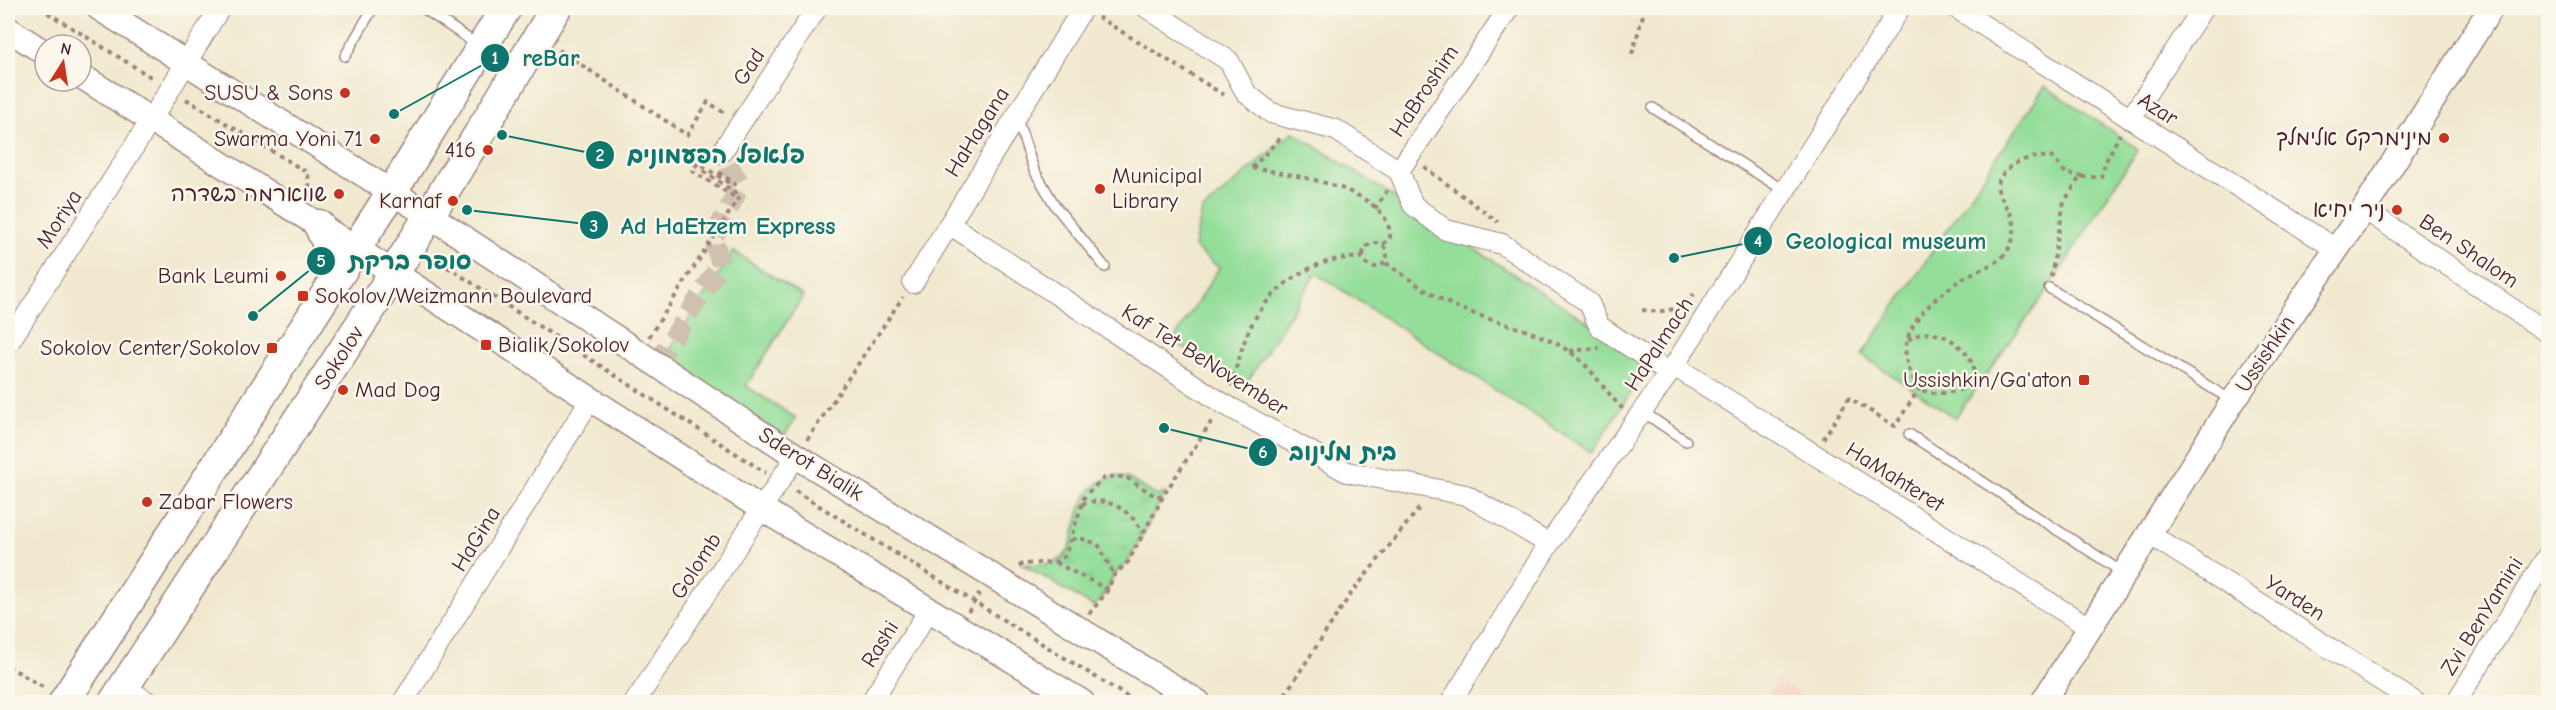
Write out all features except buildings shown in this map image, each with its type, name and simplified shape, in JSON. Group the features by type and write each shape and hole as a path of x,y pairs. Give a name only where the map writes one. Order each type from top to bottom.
{"main road":[{"name":"Sokolov","path":"65,702 392,192 506,8"},
{"name":"Sokolov","path":"129,697 394,273 556,8"},
{"path":"315,213 338,275"}],"street":[{"name":"Sderot Bialik","path":"99,8 392,192 796,456 1198,702"},
{"name":"Moriya","path":"10,335 151,120 220,8"},
{"name":"Gad","path":"721,153 817,8"},
{"path":"1147,8 1229,61 1246,93 1271,113 1336,130 1404,164"},
{"name":"HaBroshim","path":"1404,164 1509,8"},
{"name":"HaPalmach","path":"1451,702 1549,544 1672,370 1900,8"},
{"name":"Azar","path":"1956,8 2336,249"},
{"path":"2128,118 2203,8"},
{"name":"Ussishkin","path":"2043,702 2234,401 2364,209 2491,8"},
{"name":"HaHagana","path":"913,283 1016,115 1088,11"},
{"path":"8,29 33,45"},
{"path":"93,84 151,120 315,213 355,248 590,400 762,509 1082,702"},
{"name":"HaMahteret","path":"1404,164 1413,205 1446,230 1502,244 1589,303 1599,326 1813,454 2090,628"},
{"name":"Ben Shalom","path":"2364,209 2548,331"},
{"name":"Kaf Tet BeNovember","path":"949,224 1222,404 1347,472 1466,495 1549,544"},
{"name":"HaGina","path":"403,702 590,400"},
{"name":"Golomb","path":"635,702 796,456"},
{"name":"Yarden","path":"2149,534 2415,702"},
{"name":"Zvi BenYamini","path":"2456,702 2548,555"},
{"name":"Rashi","path":"871,702 929,610"}],"lane":[{"path":"345,56 373,8"},
{"path":"423,8 481,47"},
{"path":"1653,108 1785,191"},
{"path":"1016,115 1034,171 1056,207 1106,267"},
{"path":"2049,288 2234,401"},
{"path":"1640,416 1686,441"},
{"path":"1909,434 2124,573"}],"path":[{"path":"40,8 309,173 315,213"},
{"path":"1632,54 1645,8"},
{"path":"1088,11 1191,75"},
{"path":"538,37 687,135 708,102"},
{"path":"1919,389 1905,357 1912,327 1921,314 1963,279 1996,264 2013,241 2015,229 2009,209 1996,186 2006,168 2027,159 2051,157 2067,174 2102,177 2128,118"},
{"path":"639,352 740,196 701,171 704,167 732,185 735,184 700,159"},
{"path":"1404,164 1503,225 1502,244"},
{"path":"1252,168 1310,178 1355,194 1369,202 1388,224 1390,238 1382,245"},
{"path":"692,171 738,199"},
{"path":"2049,288 2064,202 2077,180 2083,176"},
{"path":"1372,243 1382,245 1387,251 1386,263 1381,267 1370,267 1363,258 1363,253 1372,243"},
{"path":"1079,629 1108,590 1114,575 1128,562 1166,493 1222,404 1252,324 1267,300 1307,269 1323,263 1354,257 1363,258"},
{"path":"1386,263 1430,294 1464,310 1524,329 1570,351 1586,364 1621,407 1640,416"},
{"path":"796,456 913,283"},
{"path":"1642,310 1656,312 1675,309 1689,301 1700,286 1719,296"},
{"path":"1908,340 1918,333 1932,333 1948,337 1958,343 1972,363 1975,373 1972,383 1963,390 1940,393 1919,389"},
{"path":"1813,454 1849,398 1894,426 1919,389"},
{"path":"958,627 998,580 1022,564 1055,562 1065,556 1085,495 1104,478 1116,476 1127,478 1157,496 1166,493"},
{"path":"1280,702 1350,595 1435,489"},
{"path":"1082,505 1091,501 1107,503 1124,510 1136,519 1143,533"},
{"path":"1072,539 1083,539 1098,544 1114,575"},
{"path":"1055,562 1108,590"},
{"path":"8,666 65,702"}],"shaded area":[{"path":"1777,680 1811,702 1762,702"}],"green space":[{"path":"2045,86 2138,149 2049,288 1955,418 1862,355"},
{"path":"1293,132 1650,362 1592,453 1316,273 1244,387 1173,341 1219,268 1194,247 1202,211"},
{"path":"733,251 803,296 746,386 796,418 784,436 663,360"},
{"path":"1116,476 1127,478 1157,496 1165,493 1128,562 1114,575 1106,593 1094,607 1022,564 1051,563 1064,556 1070,546 1088,493 1099,483"}],"tunnel":[{"path":"656,364 721,264 713,238 741,185 721,153"}],"place":[{"name":"SUSU & Sons","path":"345,93"},
{"name":"reBar","path":"394,114"},
{"name":"פלאפל הפעמונים","path":"502,135"},
{"name":"מינימרקט אלימלך","path":"2444,138"},
{"name":"Swarma Yoni 71","path":"375,139"},
{"name":"416","path":"488,150"},
{"name":"Municipal Library","path":"1100,189"},
{"name":"שווארמה בשדרה","path":"339,194"},
{"name":"Karnaf","path":"453,201"},
{"name":"Ad HaEtzem Express","path":"467,210"},
{"name":"ניר יחיא","path":"2397,210"},
{"name":"Geological museum","path":"1674,258"},
{"name":"Bank Leumi","path":"281,276"},
{"name":"Sokolov/Weizmann Boulevard","path":"303,296"},
{"name":"סופר ברקת","path":"253,316"},
{"name":"Bialik/Sokolov","path":"486,345"},
{"name":"Sokolov Center/Sokolov","path":"272,348"},
{"name":"Ussishkin/Ga'aton","path":"2084,380"},
{"name":"Mad Dog","path":"343,390"},
{"name":"בית מלינוב","path":"1164,428"},
{"name":"Zabar Flowers","path":"147,502"}]}
